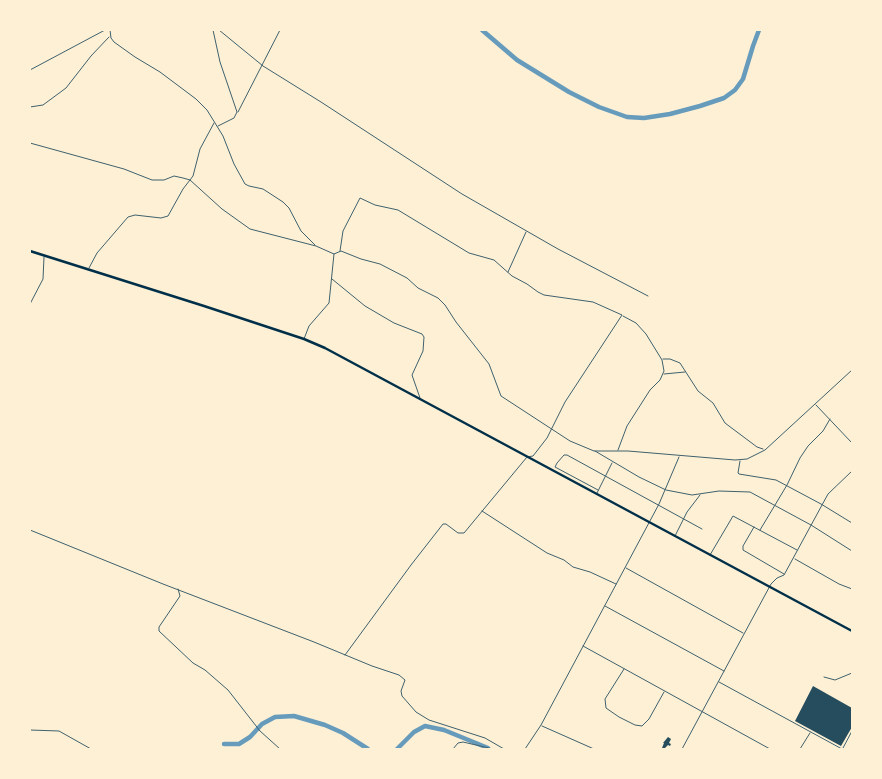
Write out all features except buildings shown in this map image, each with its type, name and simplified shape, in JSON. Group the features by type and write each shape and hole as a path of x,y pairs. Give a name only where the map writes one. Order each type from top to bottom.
{"main road":[{"path":"30,251 304,339 325,348 649,523 851,629"}],"street":[{"path":"30,70 105,30"},
{"path":"110,30 110,36 114,42 160,72 196,99 210,114 224,136 234,164 245,184 263,189 283,202 301,231 316,246"},
{"path":"213,30 220,62 237,112"},
{"path":"219,30 263,66 462,194 526,232 648,296"},
{"path":"218,126 234,118 263,66 280,30"},
{"path":"30,107 43,106 66,88 91,56 110,36"},
{"path":"88,269 97,253 124,221 135,215 166,218 195,171 200,150 214,122"},
{"path":"30,143 152,180 164,180 174,176 190,180 222,209 250,228 316,246 334,254"},
{"path":"340,251 343,231 360,198 375,205 398,210 471,254 494,260 508,272 544,295 589,301 622,315 639,326 662,360 664,366 663,374 650,390 627,426 617,450"},
{"path":"508,272 526,232"},
{"path":"334,254 340,251 380,264 407,278 418,288 442,301 489,364 501,396 575,443 594,451 666,490 692,495 719,491 745,491 754,494 812,525 852,551"},
{"path":"304,339 309,326 329,303 334,254"},
{"path":"30,304 43,279 44,256"},
{"path":"332,279 365,306 394,323 422,334 424,338 423,351 412,375 420,398"},
{"path":"345,655 443,524 462,534 527,457 533,456 545,441 565,402 622,315"},
{"path":"662,360 667,358 681,364 698,391 713,404 725,423 757,447 765,450"},
{"path":"594,451 617,450 740,461 747,460 765,450 852,370"},
{"path":"663,374 685,372"},
{"path":"815,405 852,443"},
{"path":"760,530 787,485 800,458 808,446 823,431 830,419"},
{"path":"598,490 555,467 556,463 564,455 567,455 702,529"},
{"path":"524,749 541,726 626,568 666,490 679,456"},
{"path":"740,461 739,474 773,479 787,485 852,523"},
{"path":"596,494 612,462"},
{"path":"682,749 770,587 777,578 784,575 812,525 821,504 832,489 852,471"},
{"path":"675,536 700,494"},
{"path":"482,511 546,553 564,560 572,567 590,572 616,584"},
{"path":"710,555 733,516 798,550"},
{"path":"754,526 743,546 743,550 784,575"},
{"path":"30,530 405,679 402,696 413,709 427,719 484,738 504,749"},
{"path":"794,558 839,584 852,589"},
{"path":"626,568 744,634"},
{"path":"178,589 180,596 159,631 193,663 206,671 230,692 260,732 280,749"},
{"path":"604,606 724,671"},
{"path":"583,646 770,749"},
{"path":"624,669 605,699 606,708 619,717 635,725 642,726 649,719 665,691"},
{"path":"824,677 834,680 852,673"},
{"path":"718,682 842,749 852,730"},
{"path":"541,726 594,749"},
{"path":"30,730 59,731 91,749"},
{"path":"800,749 810,732"},
{"path":"453,749 458,743 463,742 493,749"}],"waterway":[{"path":"482,30 517,60 569,92 599,107 627,117 644,118 670,114 700,106 724,98 735,90 743,79 759,30"},
{"path":"224,744 239,744 250,737 262,724 275,717 294,716 325,725 343,733 368,749"},
{"path":"397,749 414,732 425,726 444,730 488,748"}]}
